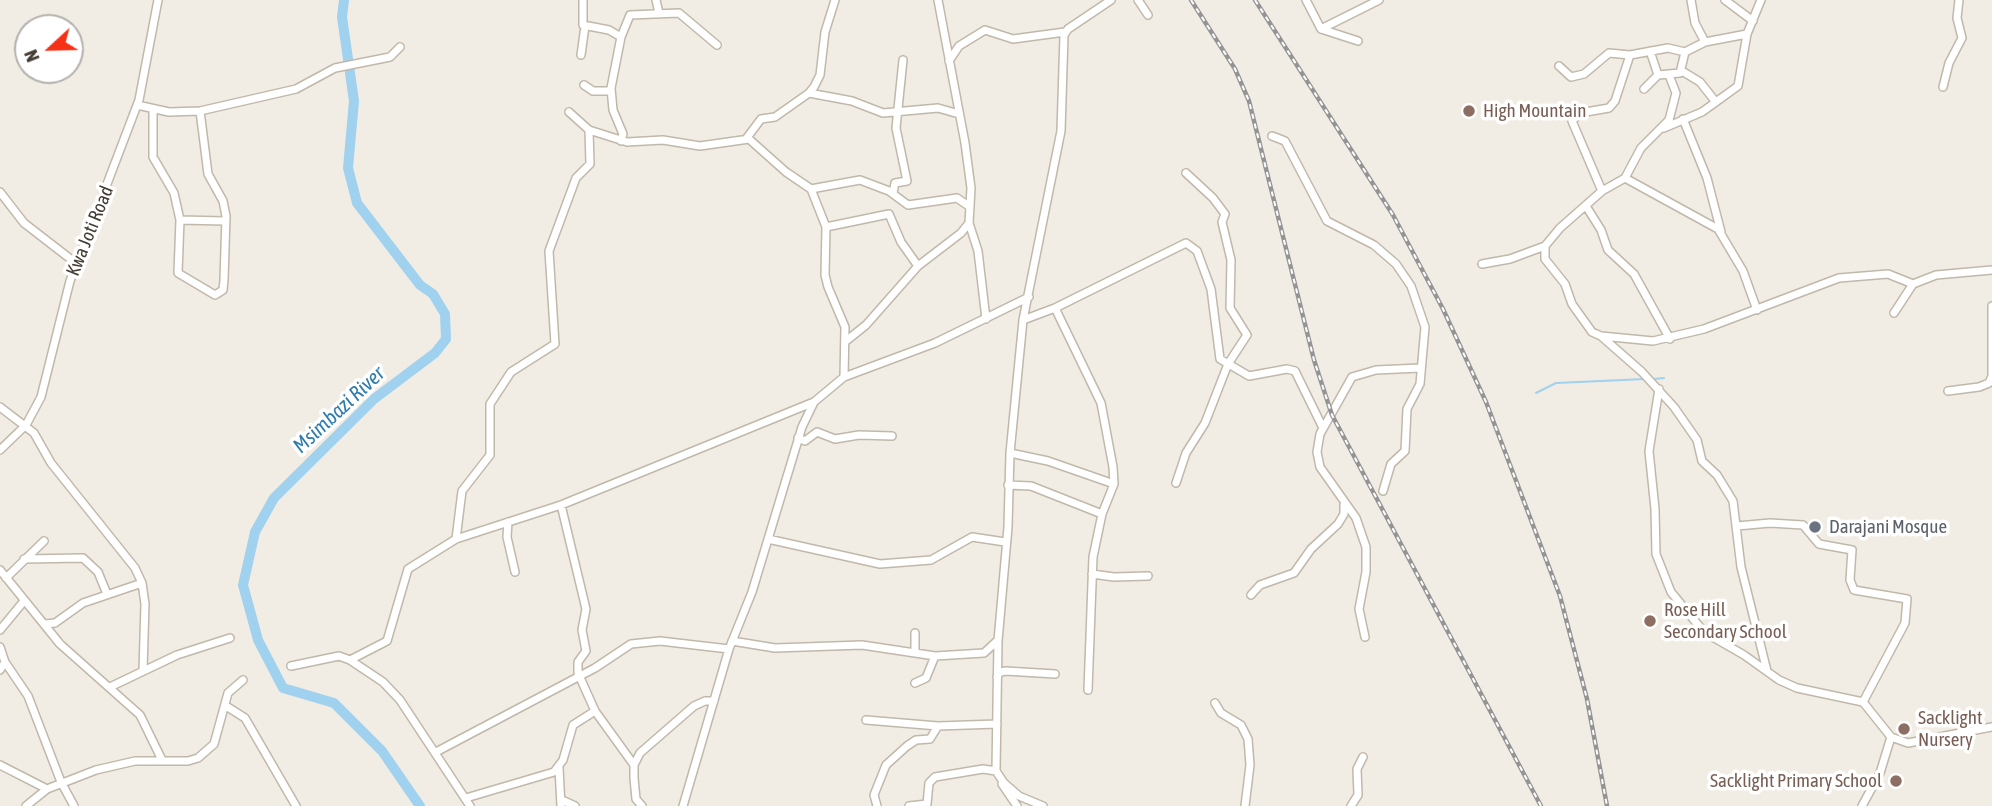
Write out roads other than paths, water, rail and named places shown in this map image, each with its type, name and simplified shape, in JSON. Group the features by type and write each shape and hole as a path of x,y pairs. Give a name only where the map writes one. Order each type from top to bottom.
{"street":[{"name":"Kwa Joti Road","path":"0,450 26,425 41,397 77,264 137,105 148,66 158,0"},
{"path":"581,55 585,26 582,22 583,0"},
{"path":"656,0 659,13"},
{"path":"569,112 589,130 621,141 635,143 663,140 700,146 746,139 761,119 775,117 809,93 820,75 825,32 835,0"},
{"path":"937,0 971,188 969,223 978,251 986,320"},
{"path":"949,61 959,46 985,30 1010,39 1065,32 1111,0"},
{"path":"1138,0 1148,15"},
{"path":"1306,0 1321,29 1358,41"},
{"path":"1321,29 1379,0"},
{"path":"1691,0 1695,23 1705,42"},
{"path":"1725,0 1753,21"},
{"path":"1657,132 1702,112 1738,86 1747,34 1761,0"},
{"path":"1943,87 1949,63 1962,38 1957,18 1959,0"},
{"path":"621,141 623,134 613,110 610,92 621,37 630,15 679,13 716,45"},
{"path":"585,26 609,30 621,37"},
{"path":"1017,806 1009,798 998,774 998,640 1010,453 1023,320 1061,131 1065,32"},
{"path":"1559,66 1571,77 1584,74 1604,55 1630,55 1668,48 1685,52 1705,42 1747,34"},
{"path":"137,105 153,109 200,111 303,86 335,68 390,57 400,47"},
{"path":"1650,51 1658,75"},
{"path":"1682,71 1685,52"},
{"path":"1602,191 1572,121 1580,113 1609,108 1615,101 1630,55"},
{"path":"893,193 895,183 907,181 897,138 903,60"},
{"path":"1644,89 1658,75 1682,71 1700,82 1716,101"},
{"path":"1482,264 1510,259 1545,246 1602,191 1625,178 1638,152 1672,114 1675,88 1670,75"},
{"path":"584,85 593,91 610,92"},
{"path":"809,93 852,101 883,113 938,108 959,114"},
{"path":"153,109 153,156 174,193 180,220 178,272 215,295 223,290 224,280 224,204 207,170 200,111"},
{"path":"1683,119 1707,178 1721,232 1743,271 1757,310"},
{"path":"456,539 462,491 490,454 490,404 511,372 555,344 549,251 576,178 590,164 592,154 589,130"},
{"path":"1272,136 1285,141 1326,221 1374,245 1396,264 1411,286 1426,327 1419,388 1407,409 1405,454 1391,464 1383,491"},
{"path":"746,139 786,173 811,189 826,227 825,275 843,319 846,341 844,377"},
{"path":"1176,483 1186,453 1205,424 1228,364 1247,335 1230,308 1231,260 1222,222 1225,214 1213,198 1186,173"},
{"path":"1625,178 1712,223 1721,232"},
{"path":"811,189 860,180 893,193 908,205 957,198 970,207"},
{"path":"0,192 19,219 77,264"},
{"path":"1586,206 1601,230 1608,250 1634,274 1670,339"},
{"path":"826,227 889,214 901,242 918,266"},
{"path":"180,220 225,221"},
{"path":"846,341 866,325 918,266 961,233 969,223"},
{"path":"1023,320 1055,308 1186,243 1197,251 1211,289 1220,355 1228,364 1253,377 1287,369 1295,370 1322,426"},
{"path":"1545,246 1545,259 1565,284 1576,312 1592,332 1601,336 1642,341 1670,339 1757,310 1831,280 1856,275 1888,274 1913,284"},
{"path":"1894,313 1913,284 1944,274 1992,270"},
{"path":"350,660 387,641 408,569 456,539 561,505 814,402 844,377 935,343 986,320 1029,296"},
{"path":"1948,391 1989,383 1992,376 1992,306"},
{"path":"1055,308 1106,416 1114,484 1102,514 1095,544 1088,690"},
{"path":"1601,336 1659,389 1687,424 1702,461 1717,475 1733,501 1741,567 1767,671"},
{"path":"1365,637 1359,609 1366,572 1366,547 1356,518 1343,505 1324,475 1317,457 1322,426 1332,415 1352,377 1376,370 1420,368"},
{"path":"1659,389 1649,451 1659,567 1671,592 1704,632 1797,688 1863,702 1891,737 1901,742 1919,743 1992,727"},
{"path":"683,806 731,645 768,538 798,438 814,402"},
{"path":"0,407 26,425 38,439 51,464 100,528 129,558 142,583 146,626 143,671"},
{"path":"798,438 805,441 817,432 835,439 859,435 892,436"},
{"path":"1010,453 1048,461 1114,484"},
{"path":"1008,485 1031,486 1102,514"},
{"path":"561,505 586,610 582,629 587,646 577,666 596,711 634,765"},
{"path":"1251,595 1260,585 1294,573 1311,549 1338,524 1344,514 1343,505"},
{"path":"508,522 507,537 514,572"},
{"path":"1738,526 1770,523 1803,525 1819,544 1852,550 1850,580 1854,590 1907,599 1905,624 1863,702"},
{"path":"768,538 880,564 931,560 972,537 1005,542"},
{"path":"6,578 44,541"},
{"path":"24,559 83,558 98,572 107,594"},
{"path":"0,570 60,644 140,715 162,760"},
{"path":"1093,574 1114,578 1148,576"},
{"path":"45,624 55,623 75,607 142,583"},
{"path":"0,630 24,601"},
{"path":"915,634 915,652"},
{"path":"110,687 206,643 230,638"},
{"path":"436,752 580,676 636,642 775,648 862,645 935,656 984,653 998,640"},
{"path":"0,647 2,666 28,696 61,782 74,806"},
{"path":"291,666 339,656 350,660 383,682 400,700 470,806"},
{"path":"915,683 926,678 935,656"},
{"path":"997,677 1000,672 1006,671 1055,674"},
{"path":"26,806 47,789 96,770 135,761 188,761 206,752 214,744 228,693 243,680"},
{"path":"642,806 635,794 634,765 645,746 694,706 705,701 714,701"},
{"path":"1215,703 1221,713 1241,725 1248,739 1251,765 1245,806"},
{"path":"226,706 245,718 296,806"},
{"path":"575,806 562,803 559,768 573,725 596,711"},
{"path":"866,720 938,726 997,724"},
{"path":"877,806 877,786 891,759 916,740 930,739 938,726"},
{"path":"1862,806 1880,773 1891,737"},
{"path":"1351,806 1358,795 1357,769 1363,757"},
{"path":"0,765 47,789"},
{"path":"466,798 548,774 559,768"},
{"path":"909,806 927,805 929,783 933,778 984,769 998,774 1019,796 1043,806"}],"waterway":[{"name":"Msimbazi River","path":"344,0 342,17 354,101 348,168 357,203 420,285 433,294 445,314 446,339 435,353 374,399 274,498 255,532 243,585 258,640 283,688 334,703 382,751 420,806"},
{"path":"1654,379 1664,378"},
{"path":"1536,393 1556,383 1645,379"}],"railway":[{"path":"1191,0 1235,69 1249,101 1314,360 1332,415 1541,806"},
{"path":"1255,0 1393,215 1443,309 1486,402 1560,596 1587,699 1607,806"}],"place":[{"name":"High Mountain","path":"1469,111"},
{"name":"Darajani Mosque","path":"1815,527"},
{"name":"Rose Hill Secondary School","path":"1650,621"},
{"name":"Sacklight Nursery","path":"1904,729"},
{"name":"Sacklight Primary School","path":"1896,781"}]}
